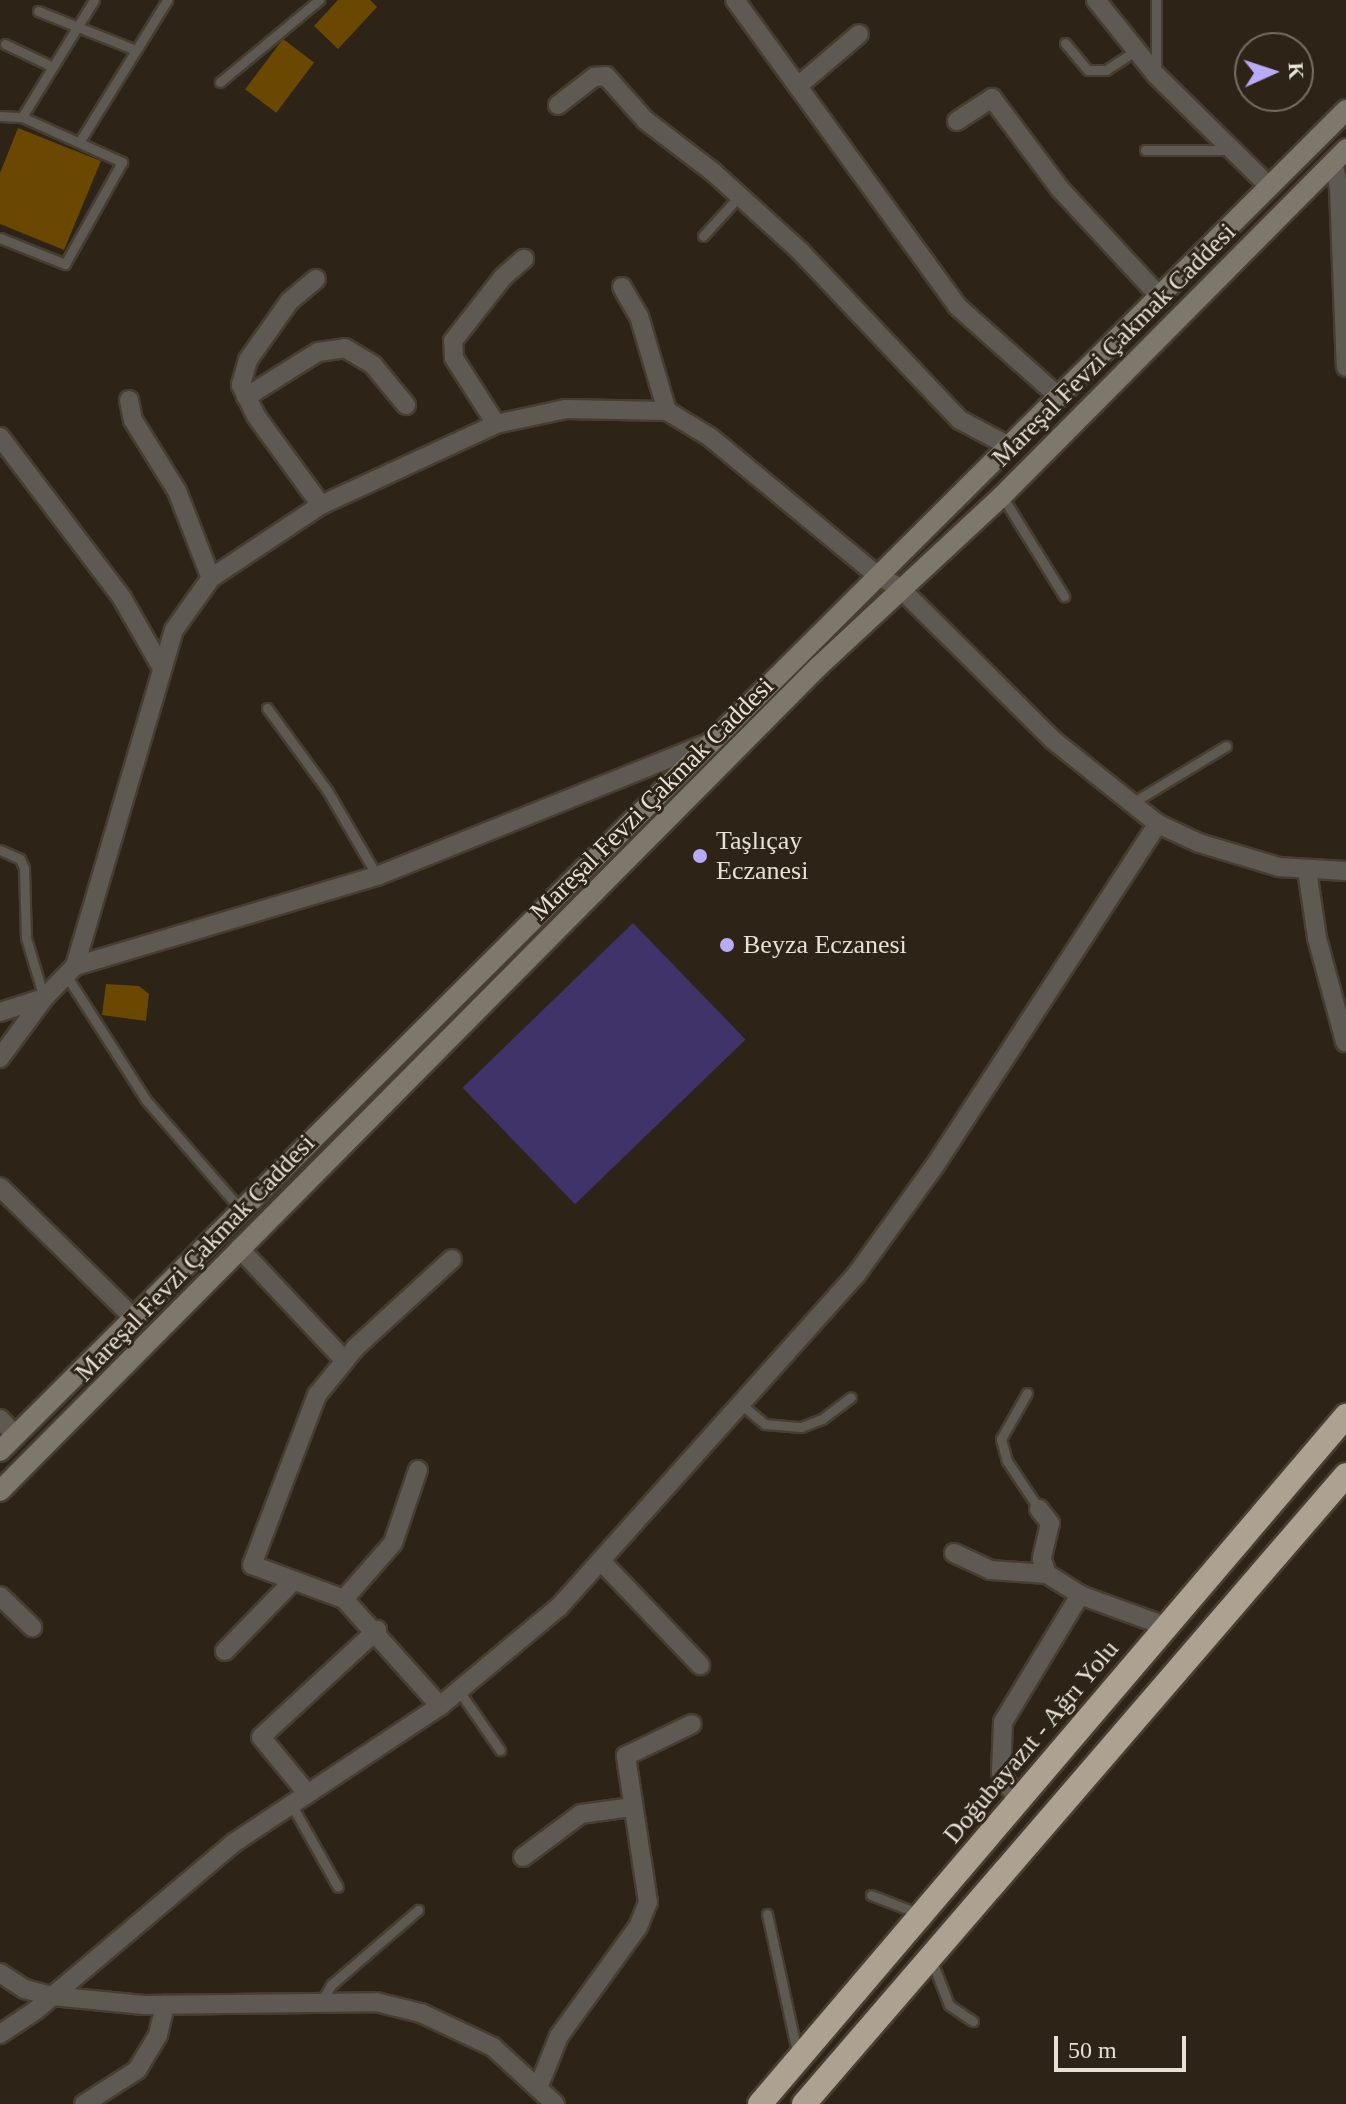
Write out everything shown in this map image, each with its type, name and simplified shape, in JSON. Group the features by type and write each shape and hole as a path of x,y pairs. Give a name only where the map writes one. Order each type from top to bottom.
{"highway":[{"name":"Doğubayazıt - Ağrı Yolu","path":"760,2104 1346,1416"},
{"path":"804,2104 1346,1475"}],"street":[{"path":"735,0 957,306 1059,397"},
{"path":"1096,0 1156,75 1269,186"},
{"path":"798,86 859,34"},
{"path":"558,105 594,77 606,76 666,139 740,195 960,420 1007,445"},
{"path":"957,121 992,98 1060,189 1161,298"},
{"name":"Mareşal Fevzi Çakmak Caddesi","path":"0,1451 136,1320 1007,445 1161,298 1346,110"},
{"path":"1340,156 1346,367"},
{"name":"Mareşal Fevzi Çakmak Caddesi","path":"0,1491 900,588 1002,496 1340,156"},
{"path":"496,424 454,358 453,341 503,277 524,259"},
{"path":"316,279 289,302 241,375 246,397 321,505"},
{"path":"622,287 639,316 667,411"},
{"path":"246,397 301,361 334,348 358,354 373,365 406,405"},
{"path":"129,400 133,420 177,491 211,578"},
{"path":"71,971 174,630 211,578 321,505 496,424 566,409 667,411 710,437 877,575 900,588 1053,740 1158,824 1199,843 1307,870 1346,871"},
{"path":"0,437 122,598 162,668"},
{"path":"0,1058 44,998 71,971 377,876 712,741"},
{"path":"0,2034 52,1996 235,1842 440,1706 559,1607 856,1275 1158,824"},
{"path":"1307,870 1317,938 1345,1042"},
{"path":"0,1012 44,998"},
{"path":"0,1187 136,1320"},
{"path":"239,1248 344,1360"},
{"path":"440,1706 377,1630 344,1599 252,1565 298,1437 317,1395 344,1360 452,1259"},
{"path":"0,1419 16,1436"},
{"path":"344,1599 393,1543 418,1470"},
{"path":"1039,1509 1050,1523 1042,1559 1047,1574"},
{"path":"954,1553 990,1570 1047,1574 1080,1595 1165,1626"},
{"path":"601,1561 700,1665"},
{"path":"225,1651 293,1581"},
{"path":"1018,1802 1001,1772 1003,1722 1080,1595"},
{"path":"0,1596 32,1627"},
{"path":"307,1793 261,1737 377,1630"},
{"path":"538,2088 559,2036 644,1913 648,1887 631,1807 626,1756 692,1724"},
{"path":"523,1857 581,1814 631,1807"},
{"path":"0,1973 25,1989 52,1996 165,2005 376,2002 455,2025 493,2047 555,2104"},
{"path":"84,2104 137,2070 158,2035 165,2005"}],"lane":[{"path":"22,117 94,0"},
{"path":"80,141 167,0"},
{"path":"220,82 319,0"},
{"path":"1156,0 1156,75"},
{"path":"38,11 136,50"},
{"path":"1065,43 1088,70 1106,70 1137,50"},
{"path":"5,44 51,66"},
{"path":"0,116 22,117 122,162 65,264 0,238"},
{"path":"1145,150 1230,150"},
{"path":"703,236 740,195"},
{"path":"1002,496 1064,596"},
{"path":"267,708 327,790 377,876"},
{"path":"1132,803 1226,746"},
{"path":"0,850 20,859 24,868 26,938 44,998"},
{"path":"71,971 146,1100 242,1211"},
{"path":"1027,1393 1001,1439 1007,1461 1039,1509"},
{"path":"742,1405 765,1424 801,1427 822,1419 851,1397"},
{"path":"459,1691 500,1750"},
{"path":"291,1804 338,1887"},
{"path":"871,1895 923,1915"},
{"path":"319,2004 340,1976 418,1910"},
{"path":"767,1914 799,2059"},
{"path":"930,1956 949,2005 973,2021"}],"shaded area":[{"path":"633,923 746,1040 575,1204 463,1088"}],"building":[{"path":"338,0 370,0 377,7 338,49 314,26"},
{"path":"283,39 314,62 276,113 245,89"},
{"path":"18,128 101,161 64,250 0,224 0,173"},
{"path":"106,984 139,986 149,994 146,1021 102,1015"}],"place":[{"name":"Taşlıçay Eczanesi","path":"700,856"},
{"name":"Beyza Eczanesi","path":"727,945"}]}
